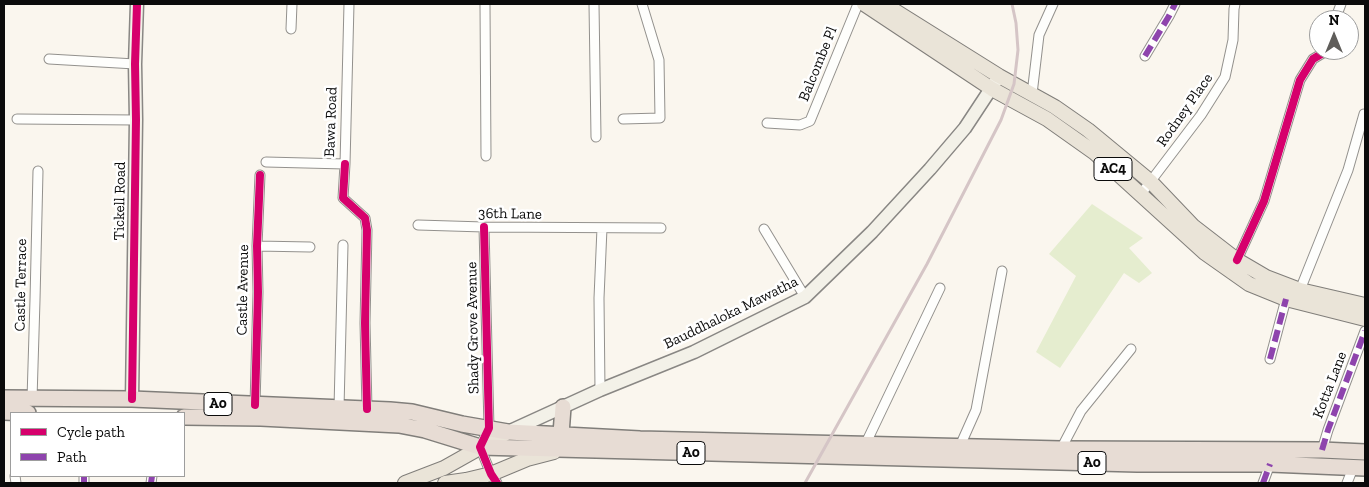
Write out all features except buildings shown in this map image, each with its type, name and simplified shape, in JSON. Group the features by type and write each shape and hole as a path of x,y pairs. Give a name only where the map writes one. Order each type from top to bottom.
{"highway":[{"name":"A0","path":"4,398 30,406 132,400 367,409 412,412 508,432 640,439 1365,452"},
{"name":"A0","path":"17,412 30,406"},
{"path":"561,434 563,407"},
{"name":"A0","path":"185,417 262,418 399,425 425,430 480,448 1137,464 1270,464 1359,468"}],"main road":[{"name":"Tickell Road","path":"132,400 137,4"},
{"name":"AC4","path":"864,4 992,89 1047,119 1095,153 1205,253 1249,284 1286,299 1365,318"},
{"name":"AC4","path":"884,4 1088,130 1151,182 1193,226 1237,260 1266,277 1300,290 1365,305"},
{"name":"Bauddhaloka Mawatha","path":"405,483 444,468 508,432 600,390 694,352 805,297 872,232 930,170 964,128 1000,76"},
{"path":"445,483 494,479 527,459 562,450"}],"street":[{"path":"291,30 292,4"},
{"name":"Bawa Road","path":"266,162 345,164 349,4"},
{"path":"485,4 486,156"},
{"path":"594,4 596,137"},
{"path":"623,119 660,118 659,60 642,4"},
{"name":"Balcombe Pl","path":"767,122 800,125 810,122 858,4"},
{"path":"1032,94 1039,35 1053,4"},
{"path":"1145,56 1175,4"},
{"name":"Rodney Place","path":"1141,194 1201,115 1225,78 1233,40 1235,4"},
{"path":"49,59 135,64"},
{"path":"1237,260 1264,201 1300,80 1312,60"},
{"path":"1300,290 1348,170 1365,114"},
{"path":"17,120 136,120"},
{"path":"345,164 343,198 365,218 367,230 365,323 367,409"},
{"name":"Castle Terrace","path":"30,406 38,171"},
{"name":"Castle Avenue","path":"255,405 260,176"},
{"name":"36th Lane","path":"418,225 661,228"},
{"name":"Shady Grove Avenue","path":"484,227 489,428"},
{"path":"600,390 599,298 602,228"},
{"path":"764,229 805,297"},
{"path":"339,408 343,245"},
{"path":"258,246 310,247"},
{"path":"960,446 976,410 1002,271"},
{"path":"865,444 940,288"},
{"path":"1270,358 1286,299"},
{"name":"Kotta Lane","path":"1322,450 1365,331"},
{"path":"1061,448 1081,411 1131,349"},
{"path":"489,428 480,448 494,479"},
{"path":"1263,483 1270,464"},
{"path":"1346,483 1359,468"}],"green space":[{"path":"1092,204 1143,238 1129,248 1152,273 1139,283 1124,273 1060,368 1036,352 1076,276 1049,254"}],"railway":[{"path":"805,483 927,264 1001,120 1014,84 1018,50 1016,23 1012,4"}],"marked path":[{"path":"1145,56 1175,4"},
{"path":"1270,359 1286,299"},
{"path":"1322,450 1365,331"},
{"path":"1263,483 1270,464"},
{"path":"84,477 84,483"},
{"path":"151,483 152,477"}],"cycle path":[{"path":"132,399 137,4"},
{"path":"1237,260 1264,201 1300,80 1312,60"},
{"path":"345,164 343,198 365,218 367,230 365,323 367,409"},
{"path":"255,405 260,175"},
{"path":"484,227 489,428 480,447 491,474 497,483"}]}
